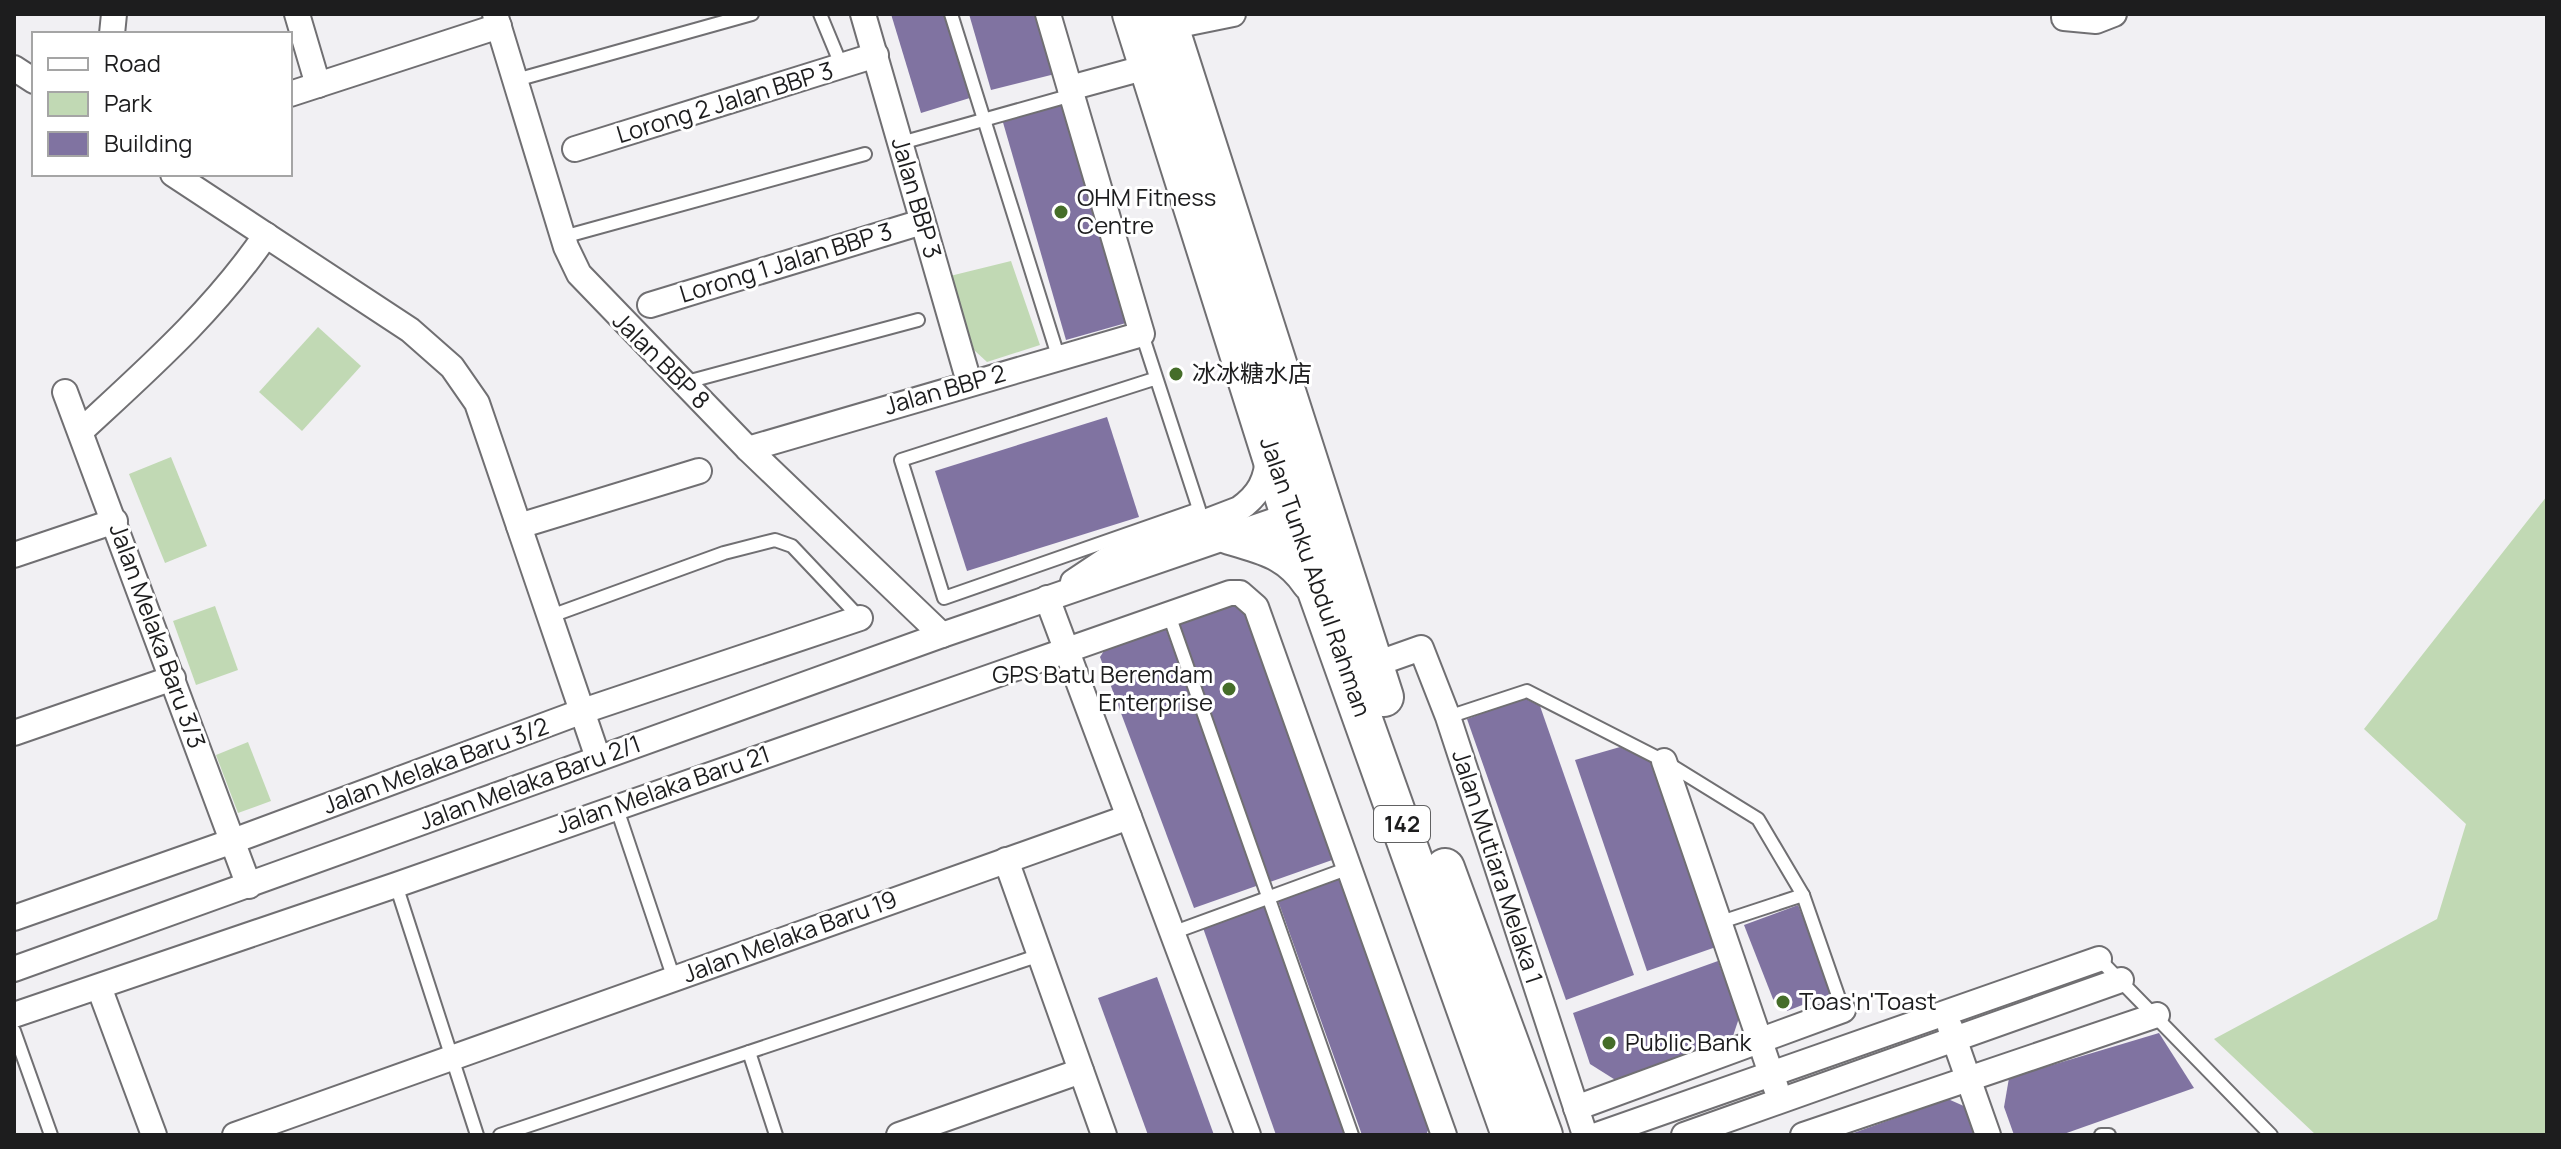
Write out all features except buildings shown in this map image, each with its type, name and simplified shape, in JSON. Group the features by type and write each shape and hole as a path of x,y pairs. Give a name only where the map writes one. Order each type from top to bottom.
{"main road":[{"name":"Jalan Tunku Abdul Rahman","path":"1132,14 1269,445 1307,509 1320,594 1511,1135"},
{"name":"Jalan Tunku Abdul Rahman","path":"1167,20 1307,509 1373,665 1543,1135"},
{"path":"1230,535 1275,547 1292,558 1320,594"}],"street":[{"path":"297,14 318,85"},
{"name":"Jalan BBP 3","path":"863,14 969,382"},
{"path":"1048,14 1142,334"},
{"path":"1167,20 1233,14"},
{"path":"2064,18 2096,21 2114,14"},
{"path":"292,93 497,20"},
{"name":"Jalan BBP 8","path":"497,20 563,237 579,274 748,449 942,635"},
{"name":"Lorong 2 Jalan BBP 3","path":"575,149 876,55"},
{"path":"1071,92 1147,67"},
{"path":"14,68 32,80"},
{"path":"176,176 410,330 452,367 477,403 598,758"},
{"name":"Lorong 1 Jalan BBP 3","path":"650,305 922,222"},
{"path":"81,431 206,314 232,284 266,235"},
{"name":"Jalan BBP 2","path":"748,449 1142,334"},
{"name":"Jalan Melaka Baru 3/3","path":"65,392 249,886"},
{"path":"1047,598 1106,560 1239,509 1253,499 1263,485 1269,445"},
{"path":"519,526 699,471"},
{"path":"1047,598 1307,509"},
{"path":"14,555 115,521"},
{"name":"Jalan Melaka Baru 21","path":"14,1015 396,885 1066,649 1230,593 1240,593 1256,607 1444,1135"},
{"path":"1047,598 1248,1135"},
{"name":"Jalan Melaka Baru 2/1","path":"14,969 1047,598"},
{"name":"Jalan Melaka Baru 3/2","path":"14,918 233,841 583,711 860,618"},
{"name":"Jalan Mutiara Melaka 1","path":"1373,665 1421,648 1448,717 1585,1135"},
{"path":"14,733 173,678"},
{"path":"1664,761 1781,1101"},
{"name":"Jalan Melaka Baru 19","path":"235,1135 1129,817"},
{"path":"1006,860 1104,1135"},
{"path":"1597,1135 2099,959"},
{"path":"1684,1135 2121,980"},
{"path":"99,987 154,1135"},
{"path":"1576,1108 1843,1010"},
{"path":"1945,1013 1988,1135"},
{"path":"1803,1135 2157,1015"},
{"path":"899,1135 1081,1071"}],"lane":[{"path":"516,80 752,14"},
{"path":"820,14 842,68"},
{"path":"951,14 981,119 1059,359"},
{"path":"901,143 1071,92"},
{"path":"563,237 865,154"},
{"path":"683,383 918,320"},
{"path":"1142,334 1154,379 1199,509 944,598 901,460 1154,379"},
{"path":"551,616 724,553 775,540 792,546 860,618"},
{"path":"1169,615 1352,1135"},
{"path":"1448,717 1527,691 1664,761 1758,819 1803,895 1843,1010"},
{"path":"616,806 674,979"},
{"path":"1172,933 1349,868"},
{"path":"396,885 477,1135"},
{"path":"1718,923 1803,895"},
{"path":"500,1135 1040,955"},
{"path":"2099,959 2271,1135"},
{"path":"14,1031 51,1135"},
{"path":"749,1052 776,1135"},
{"path":"2101,1135 2109,1135"}],"green space":[{"path":"1011,261 1040,345 987,362 974,350 950,276"},
{"path":"318,327 361,366 302,431 259,392"},
{"path":"171,457 207,546 165,563 129,474"},
{"path":"2547,496 2547,1135 2316,1135 2214,1039 2437,919 2466,824 2364,729"},
{"path":"215,606 238,670 196,685 173,621"},
{"path":"248,742 271,801 238,813 216,755"}],"place":[{"name":"OHM Fitness Centre","path":"1061,212"},
{"name":"冰冰糖水店","path":"1176,374"},
{"name":"GPS Batu Berendam Enterprise","path":"1229,689"},
{"name":"Toas'n'Toast","path":"1783,1002"},
{"name":"Public Bank","path":"1609,1043"}]}
